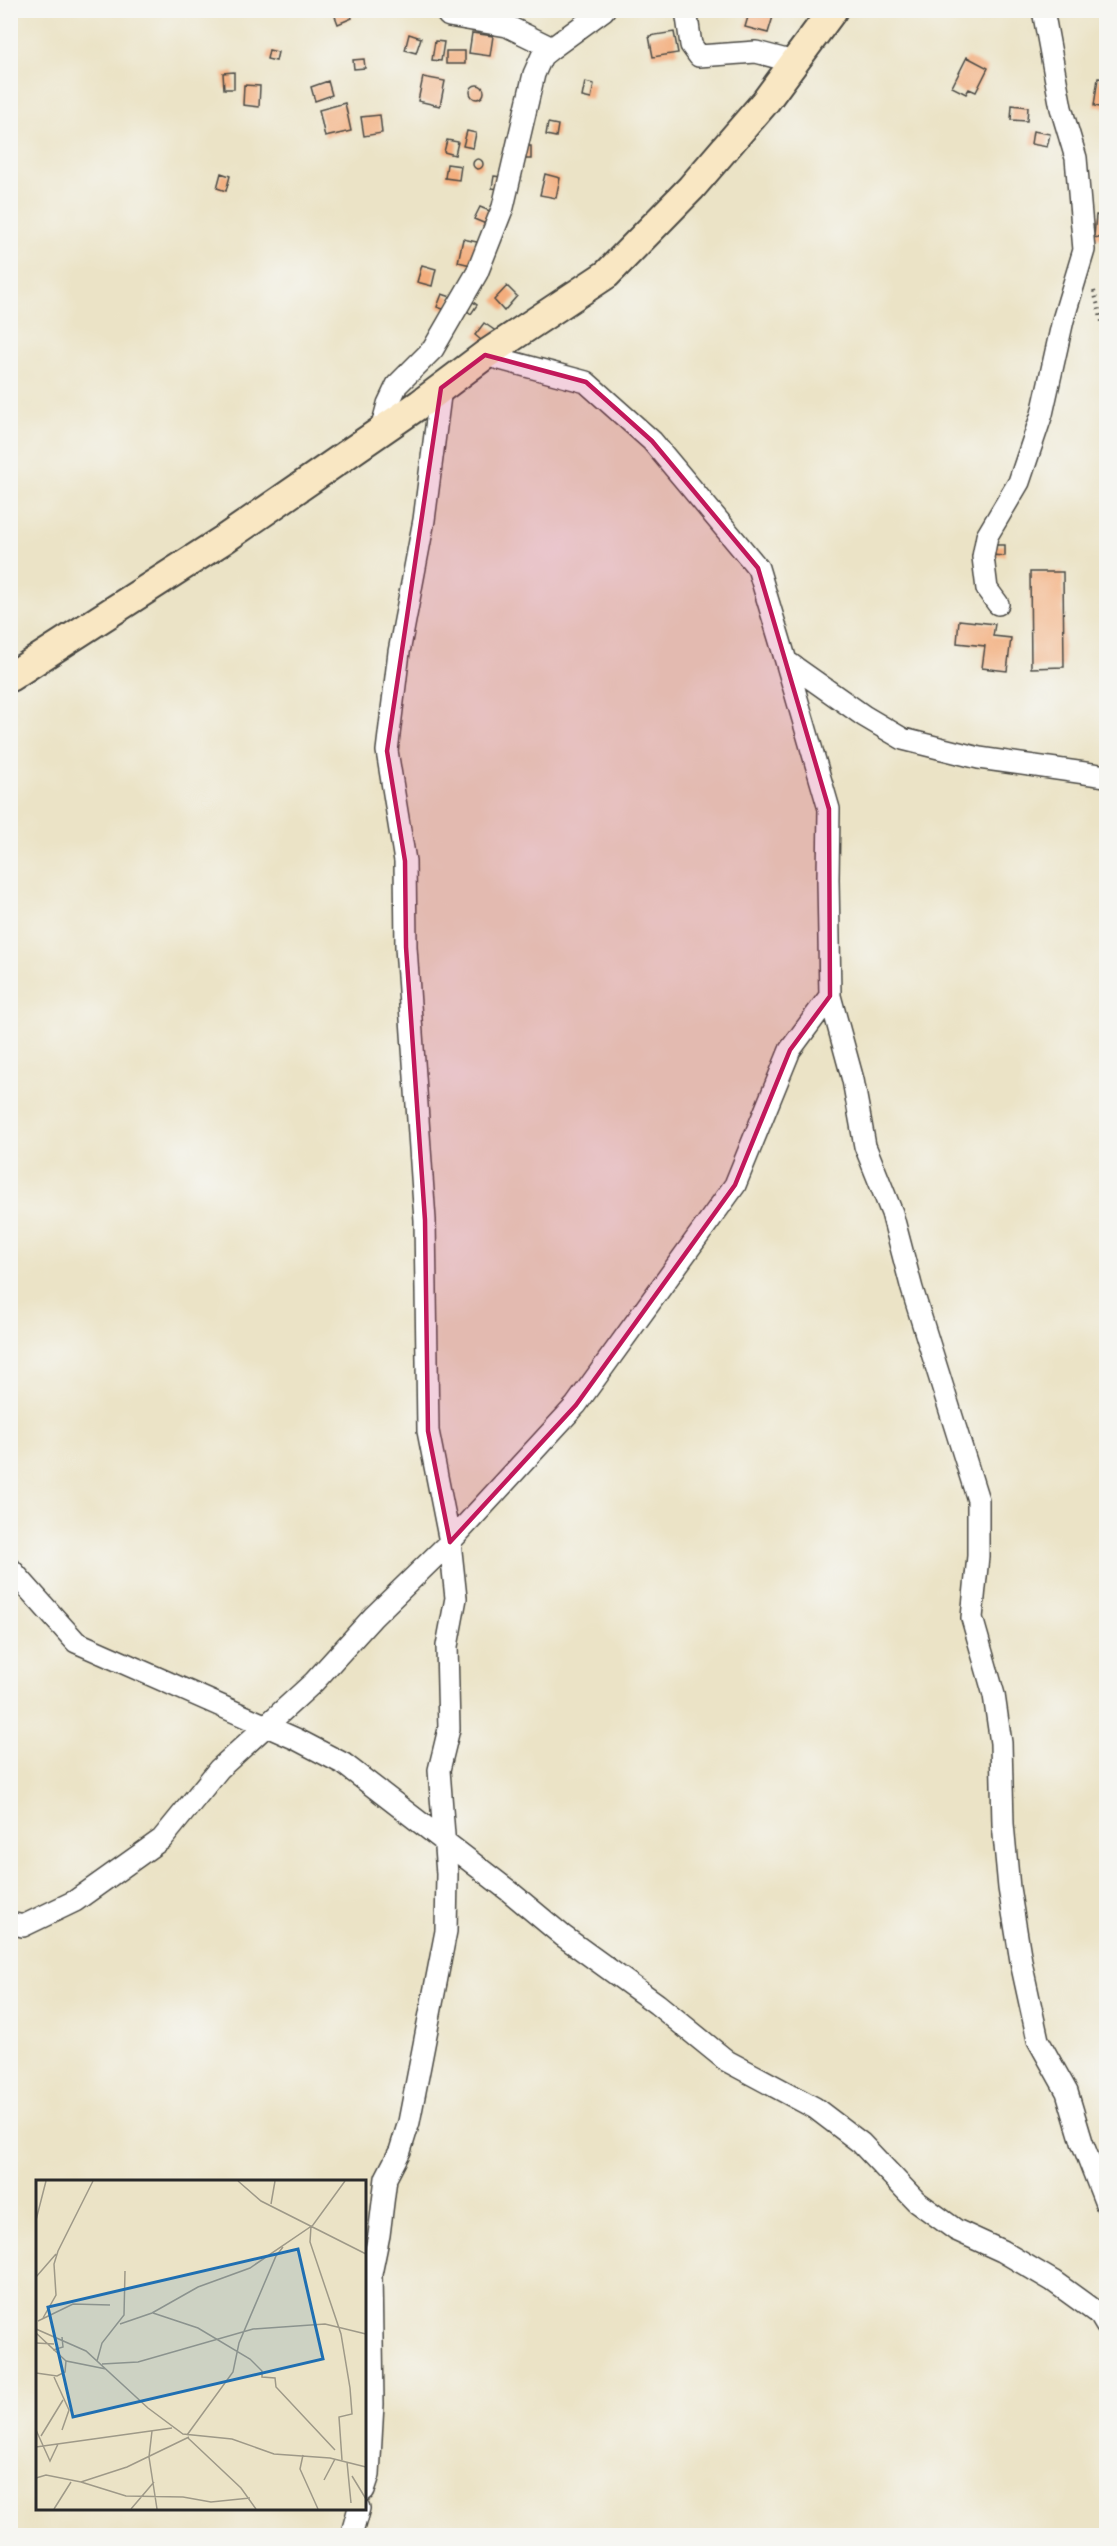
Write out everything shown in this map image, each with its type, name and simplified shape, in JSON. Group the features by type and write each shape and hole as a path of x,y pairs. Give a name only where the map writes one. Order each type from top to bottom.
{"street":[{"path":"444,10 449,16 507,26 552,48"},
{"path":"381,430 388,404 397,385 432,349 477,273 503,207 534,74 542,56 604,10"},
{"path":"686,10 691,45 699,57 756,52 794,62"},
{"path":"10,677 223,540 485,355 607,274 691,188 765,102 833,10"},
{"path":"998,604 987,589 983,558 987,536 1019,482 1042,414 1063,320 1084,250 1076,158 1061,108 1043,10"},
{"path":"485,355 586,382 652,441 758,568 830,809 830,996 853,1080 865,1146 892,1213 912,1289 978,1500 978,1556 972,1618 994,1695 1000,1743 1003,1824 1009,1888 1022,1967 1038,2040 1067,2092 1082,2142 1107,2204"},
{"path":"366,2484 369,2475 373,2404 370,2274 379,2235 386,2178 400,2151 409,2122 446,1931 447,1874 439,1770 449,1729 447,1646 456,1598 450,1542 428,1431 425,1220 406,947 405,861 387,751 399,652 424,520 441,387"},
{"path":"786,661 864,716 903,739 979,758 1107,776"},
{"path":"10,1923 23,1926 75,1901 162,1839 219,1769 314,1682 373,1617 450,1542 576,1405 735,1185 790,1050 830,996"},
{"path":"10,1568 76,1642 296,1739 344,1764 563,1936 657,2004 727,2061 815,2108 861,2143 916,2201 956,2230 1002,2251 1053,2281 1100,2315 1107,2325"},
{"path":"351,2535 358,2510"}],"highlighted area":[{"path":"485,355 586,382 652,441 758,568 829,809 830,996 790,1050 735,1185 576,1405 450,1542 428,1431 425,1220 406,947 405,861 387,751 441,388"}],"building":[{"path":"349,10 352,18 338,24 333,11"},
{"path":"750,10 775,10 768,33 745,27"},
{"path":"674,32 678,53 653,57 649,36"},
{"path":"472,33 493,36 490,56 469,53"},
{"path":"409,34 421,38 416,53 405,50"},
{"path":"435,41 444,42 441,61 432,60"},
{"path":"269,50 278,52 276,61 267,59"},
{"path":"446,51 465,51 465,64 446,64"},
{"path":"967,57 988,68 976,92 969,89 966,94 952,87"},
{"path":"364,59 365,68 354,69 353,60"},
{"path":"234,72 234,89 224,89 223,73"},
{"path":"423,77 445,81 440,106 418,101"},
{"path":"1098,78 1106,79 1106,108 1094,106"},
{"path":"328,81 332,95 315,101 311,87"},
{"path":"585,82 594,84 591,99 582,97"},
{"path":"244,85 260,86 259,107 243,105"},
{"path":"474,85 480,85 484,92 480,99 474,99 470,95 470,89"},
{"path":"345,103 351,131 325,137 319,110"},
{"path":"1012,105 1028,107 1027,121 1011,120"},
{"path":"380,115 382,133 364,136 361,117"},
{"path":"548,123 558,125 556,137 546,135"},
{"path":"467,131 476,133 473,148 463,146"},
{"path":"1033,131 1050,134 1047,147 1031,144"},
{"path":"447,140 458,142 455,155 444,152"},
{"path":"522,146 531,146 531,159 522,159"},
{"path":"478,159 482,160 482,168 478,169 474,168 473,164 474,160"},
{"path":"447,164 461,166 459,180 445,178"},
{"path":"221,173 230,176 226,191 217,188"},
{"path":"545,174 560,178 556,198 540,195"},
{"path":"494,176 501,177 499,189 492,188"},
{"path":"480,207 492,212 486,224 474,219"},
{"path":"1096,215 1106,216 1106,239 1094,237"},
{"path":"463,239 477,242 471,265 458,262"},
{"path":"422,265 436,269 432,286 417,282"},
{"path":"507,286 517,296 504,311 494,300"},
{"path":"442,294 451,297 446,310 437,307"},
{"path":"472,301 477,305 471,314 465,309"},
{"path":"484,323 497,332 487,345 475,335"},
{"path":"991,545 1005,545 1005,556 991,555"},
{"path":"1030,572 1063,572 1064,667 1031,668"},
{"path":"959,620 995,624 993,636 1011,638 1007,671 982,668 985,646 957,643"}]}
